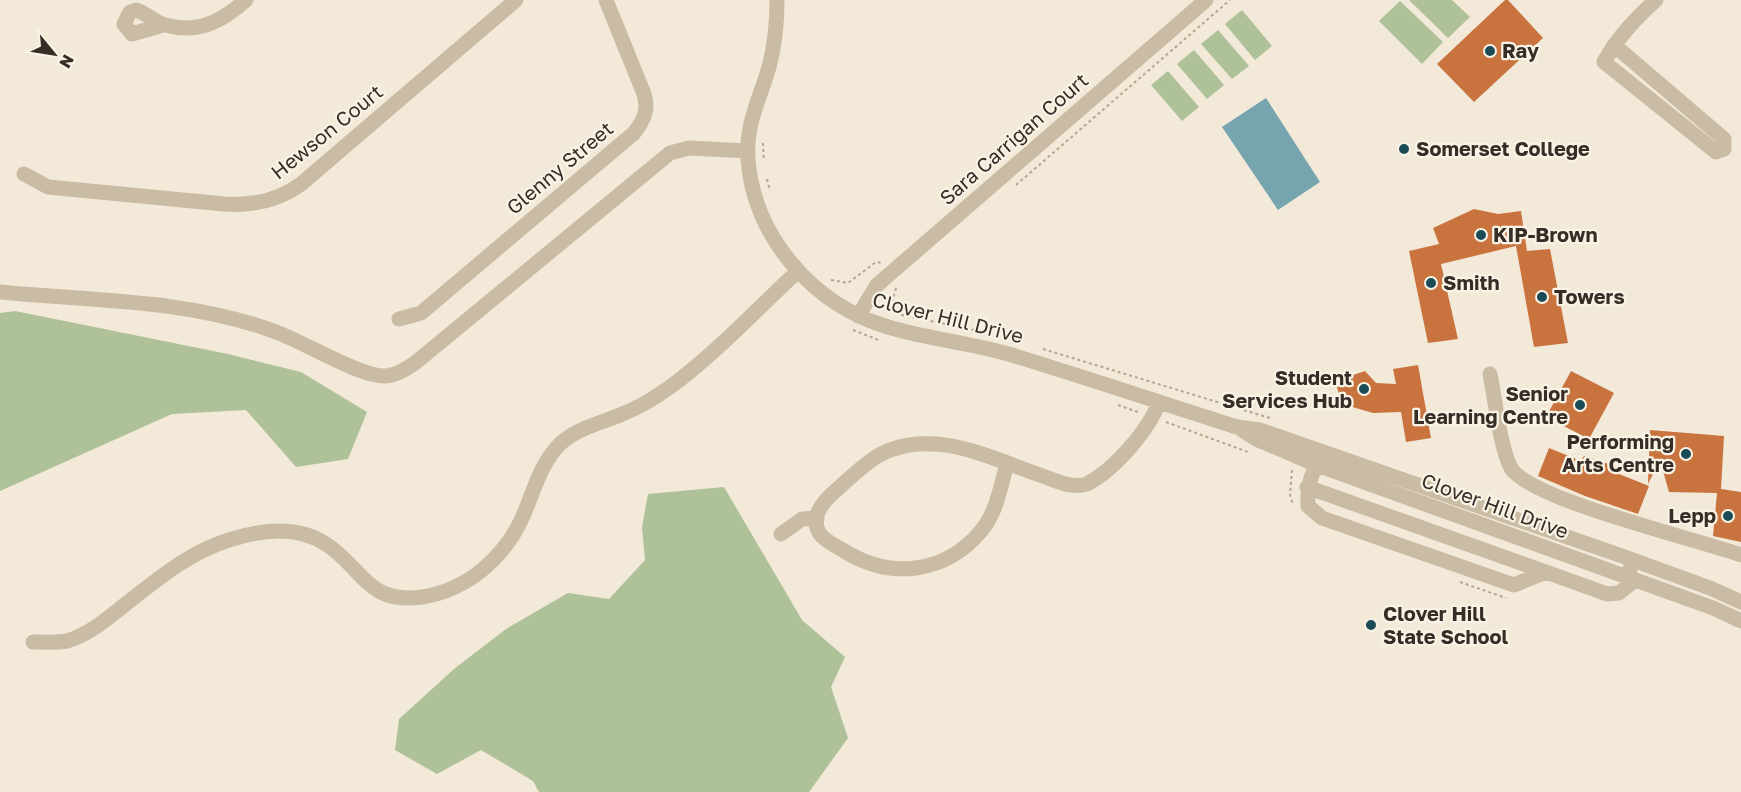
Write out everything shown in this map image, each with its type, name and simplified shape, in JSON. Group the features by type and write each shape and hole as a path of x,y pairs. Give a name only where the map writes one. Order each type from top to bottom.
{"street":[{"path":"163,25 197,30 232,12 246,0"},
{"name":"Hewson Court","path":"24,174 48,187 224,204 254,204 278,198 301,184 516,0"},
{"name":"Glenny Street","path":"399,319 421,314 634,133 642,123 647,104 606,0"},
{"name":"Clover Hill Drive","path":"777,0 774,45 753,111 748,151 752,182 764,219 783,253 798,271 831,301 858,316 888,327 1008,354 1237,427 1260,429 1622,556 1710,588 1741,602"},
{"name":"Sara Carrigan Court","path":"858,316 877,285 1206,0"},
{"path":"1614,45 1724,139 1724,149 1716,152 1604,62 1614,45 1625,30 1656,0"},
{"path":"0,292 181,308 238,319 277,332 365,372 385,376 403,371 415,363 670,153 690,148 748,151"},
{"path":"33,642 64,642 81,635 192,556 213,545 257,532 283,531 316,539 336,552 365,582 388,595 423,597 448,589 488,566 501,553 523,516 543,466 562,442 637,407 671,386 798,271"},
{"path":"1490,374 1507,455 1518,475 1540,488 1635,524 1741,555"},
{"path":"1007,464 996,508 982,530 953,558 933,565 911,568 870,565 820,534 817,518 822,504 879,455 898,447 920,442 942,444 1007,464 1068,485 1087,484 1142,433 1154,417 1159,402"},
{"name":"Clover Hill Drive","path":"1237,427 1256,439 1317,465 1631,578 1741,621"},
{"path":"1332,454 1317,465 1307,487 1308,506 1322,518 1514,585 1546,572"},
{"path":"1307,487 1606,594 1619,593 1629,585 1630,568 1622,556"},
{"path":"781,534 802,519 817,518"},
{"path":"1709,546 1741,561"}],"path":[{"path":"1010,190 1230,0"},
{"path":"763,136 764,167"},
{"path":"766,176 771,196"},
{"path":"830,279 848,283 878,261 886,267"},
{"path":"900,284 892,297 892,302 902,315 955,324 1006,338"},
{"path":"1037,347 1274,419"}],"green space":[{"path":"1409,0 1452,0 1470,17 1448,38"},
{"path":"1400,1 1443,42 1422,64 1379,21"},
{"path":"1242,10 1272,46 1255,60 1225,24"},
{"path":"1218,30 1249,66 1232,79 1201,44"},
{"path":"1194,50 1224,85 1207,99 1177,64"},
{"path":"1168,71 1199,107 1182,121 1151,85"},
{"path":"15,311 228,354 301,372 367,412 348,459 296,467 246,410 172,414 0,491 0,313"},
{"path":"724,487 802,620 845,657 831,687 848,738 809,792 539,792 533,781 481,750 437,774 395,750 399,719 454,669 506,629 568,593 609,599 645,560 642,527 648,494"}],"water":[{"path":"1266,98 1320,182 1278,210 1222,127"}],"building":[{"name":"Ray","path":"1505,0 1508,0 1543,38 1474,102 1437,64"},
{"path":"1474,209 1498,214 1521,211 1527,251 1550,249 1568,343 1534,347 1516,246 1441,264 1458,339 1428,343 1409,251 1439,244 1433,228"},
{"path":"1418,365 1431,438 1406,442 1401,412 1373,413 1349,406 1339,394 1335,381 1365,371 1376,383 1396,384 1393,369"},
{"name":"Senior Learning Centre","path":"1571,371 1614,393 1589,439 1546,417"},
{"name":"Performing Arts Centre","path":"1650,430 1724,436 1721,489 1741,492 1741,542 1713,536 1717,493 1669,492 1660,460 1648,484"},
{"path":"1549,448 1581,461 1584,456 1621,468 1619,474 1649,486 1638,514 1585,496 1538,476"}],"place":[{"name":"Ray","path":"1490,51"},
{"name":"Somerset College","path":"1404,149"},
{"name":"KIP-Brown","path":"1481,235"},
{"name":"Smith","path":"1431,283"},
{"name":"Towers","path":"1542,297"},
{"name":"Student Services Hub","path":"1364,389"},
{"name":"Senior Learning Centre","path":"1580,405"},
{"name":"Performing Arts Centre","path":"1686,454"},
{"name":"Lepp","path":"1728,516"},
{"name":"Clover Hill State School","path":"1371,625"}]}
